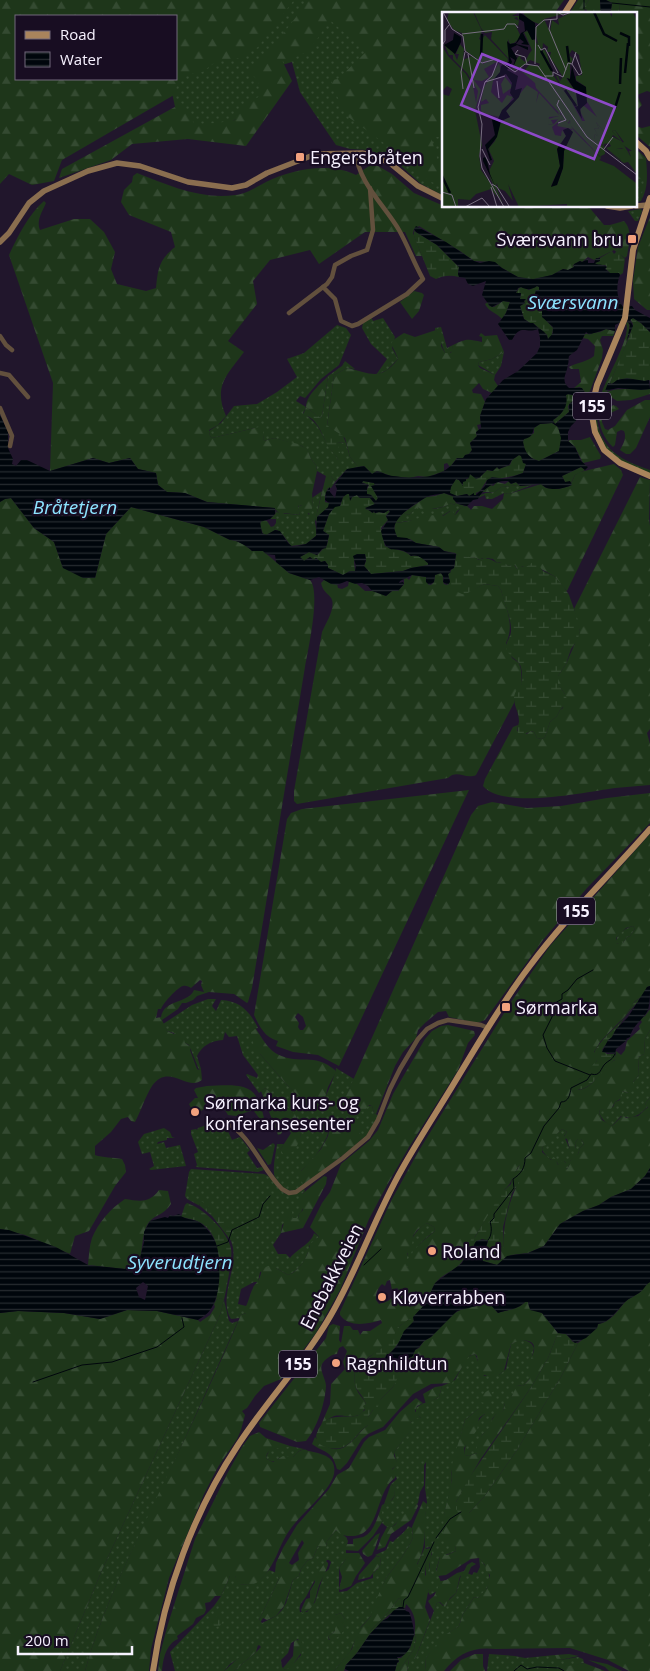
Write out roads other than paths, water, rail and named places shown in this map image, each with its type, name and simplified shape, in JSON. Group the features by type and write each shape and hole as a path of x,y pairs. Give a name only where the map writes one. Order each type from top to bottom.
{"main road":[{"path":"565,12 573,0"},
{"path":"638,144 650,158"},
{"path":"0,242 9,233 29,203 44,190 108,165 122,163 133,164 181,180 232,188 246,185 267,173 316,154 356,153 374,156 390,163 418,186 442,198"},
{"name":"155","path":"650,198 633,250 626,310 620,332 595,390 592,404 592,424 599,443 611,457 625,466 650,476"},
{"path":"638,206 648,206"},
{"name":"Enebakkveien","path":"153,1671 161,1629 176,1576 196,1524 216,1482 242,1439 330,1317 390,1190 487,1030 533,961 650,829"}],"street":[{"path":"323,287 335,299 341,321 352,326 407,294 422,279 401,233 360,170 356,153"},
{"path":"289,313 331,279 335,265 367,250 374,230 370,188"},
{"path":"0,336 12,350"},
{"path":"0,373 9,375 28,397"},
{"path":"0,408 12,436 10,446"},
{"path":"226,1122 235,1128 282,1189 290,1193 296,1192 348,1155 368,1137 377,1124 397,1074 427,1029 445,1021 474,1025 487,1030"}],"water":[{"path":"600,0 612,3 609,12 601,12"},
{"name":"Sværsvann","path":"416,226 446,242 474,261 480,263 495,262 518,277 533,279 552,275 563,269 568,270 574,267 574,264 580,261 588,259 588,263 594,263 596,258 600,258 600,261 596,264 606,266 605,269 610,273 619,273 620,275 617,291 623,307 632,306 635,310 650,318 650,332 633,318 630,320 633,326 627,340 630,325 624,311 621,322 615,325 615,331 606,329 589,335 586,332 577,350 569,356 565,377 566,385 569,388 582,388 587,396 579,407 576,421 568,432 568,441 575,447 581,461 588,467 585,470 581,467 562,476 565,482 570,481 572,485 560,489 552,489 541,484 520,486 516,482 511,484 508,481 503,481 487,488 478,499 473,500 467,506 458,504 453,499 453,496 444,493 432,495 411,507 398,519 394,528 397,537 439,547 444,551 456,554 454,568 448,574 450,582 448,585 443,582 444,578 441,573 435,575 434,582 429,585 426,582 426,577 412,575 400,581 399,583 403,582 404,584 398,591 392,591 386,596 372,591 362,583 355,584 347,581 337,585 331,584 319,577 310,580 289,573 276,562 275,555 266,554 263,551 252,551 236,541 204,527 131,507 106,534 95,578 83,578 63,568 54,542 34,528 11,498 0,502 0,415 8,432 8,448 13,459 12,464 16,466 21,460 27,460 50,471 93,458 109,463 130,458 138,469 156,473 158,485 167,492 185,493 207,502 275,508 275,514 270,519 260,522 262,533 266,535 275,530 280,531 293,547 306,544 316,536 317,517 328,507 329,503 325,500 326,492 330,487 330,492 335,498 337,489 335,484 347,469 364,466 372,474 377,471 391,476 410,478 428,476 444,471 457,458 463,458 472,450 470,443 477,436 476,432 481,428 480,416 486,399 503,380 518,371 537,353 540,346 540,338 538,329 521,330 512,340 509,340 498,324 506,313 510,302 503,301 492,307 489,305 482,295 486,281 473,286 468,284 465,278 459,277 459,267 437,245 414,229","holes":["521,287 525,289 539,287 539,290 536,290 532,297 536,298 539,303 538,306 542,310 542,317 553,327 553,333 548,339 544,332 533,323 524,319 520,306 525,303 526,299 520,299 521,293 516,293 518,288","566,395 573,395 574,400 569,404 569,412 555,424 553,420 564,410 567,399","552,423 558,427 561,438 559,451 539,461 535,460 526,452 523,442 524,439 532,434 534,428 540,424","519,455 521,456 523,463 526,464 523,473 506,479 492,477 487,480 485,486 476,495 474,493 469,496 467,494 457,496 450,493 456,479 463,486 463,482 466,481 466,478 469,478 470,474 476,479 487,470 493,471 497,467 499,469 509,465","363,481 374,483 375,485 371,486 378,498 376,501 371,495 367,494 367,487 369,485 362,483","349,494 350,501 352,497 357,495 360,498 370,498 375,504 365,508 373,513 374,511 375,513 384,513 389,510 390,512 386,516 388,520 381,531 386,546 389,549 401,550 411,556 418,556 428,565 403,571 371,574 364,566 365,554 357,554 353,556 356,566 355,571 350,571 343,575 328,568 325,561 321,562 316,558 314,560 310,557 304,561 300,557 309,552 317,555 322,549 326,548 329,535 323,531 329,514 335,507 340,506 343,497"]},
{"path":"627,378 649,380 650,389 618,388 605,391 608,383 612,384 617,380"},
{"path":"650,986 648,1010 630,1037 616,1049 615,1054 602,1052 616,1029 628,1017 647,987"},
{"path":"650,1168 650,1282 641,1292 628,1299 610,1318 598,1324 597,1328 586,1338 575,1343 566,1334 558,1333 542,1313 530,1310 528,1302 516,1308 498,1313 490,1304 484,1304 457,1311 415,1350 413,1356 400,1363 384,1361 387,1354 397,1346 404,1331 414,1321 413,1317 425,1304 435,1283 462,1263 477,1241 488,1240 486,1248 482,1251 483,1261 497,1265 507,1256 528,1253 544,1246 560,1224 611,1197 631,1189 645,1176"},
{"name":"Syverudtjern","path":"179,1214 184,1218 200,1223 212,1235 217,1247 220,1269 217,1294 211,1309 198,1320 157,1311 127,1310 100,1319 64,1313 18,1311 0,1313 0,1229 9,1230 56,1247 88,1265 125,1269 140,1258 144,1242 144,1232 150,1221 168,1218 170,1215","holes":["143,1282 148,1286 145,1300 139,1297 136,1288"]},
{"path":"399,1607 403,1607 409,1612 414,1633 406,1653 401,1657 397,1657 399,1661 395,1671 349,1671 345,1669 346,1665 370,1634"}],"waterway":[{"path":"584,0 584,9"},
{"path":"612,3 650,7"},
{"path":"590,1075 555,1061 547,1048 543,1035 552,1017 555,1003 562,999 562,994 577,979 593,970"},
{"path":"488,1240 491,1231 490,1222 514,1188 513,1179 522,1170 525,1158 531,1153 544,1126 559,1108 561,1102 564,1102 570,1095 571,1088 587,1080 591,1074 599,1073 615,1054"},
{"path":"217,1246 228,1242 232,1230 259,1217 263,1204 270,1196"},
{"path":"364,1265 381,1249"},
{"path":"33,1382 82,1365 112,1362 157,1347 184,1327 182,1318"},
{"path":"436,1538 450,1519 461,1512"},
{"path":"403,1607 404,1600 408,1597 434,1542"},
{"path":"514,1671 521,1665 527,1669 537,1667 559,1668 564,1671"}],"place":[{"name":"Engersbråten","path":"300,157"},
{"name":"Sværsvann bru","path":"632,239"},
{"name":"Sørmarka","path":"506,1007"},
{"name":"Sørmarka kurs- og konferansesenter","path":"195,1112"},
{"name":"Roland","path":"432,1251"},
{"name":"Kløverrabben","path":"382,1297"},
{"name":"Ragnhildtun","path":"336,1363"}],"water label":[{"name":"Bråtetjern","path":"75,507"}]}
